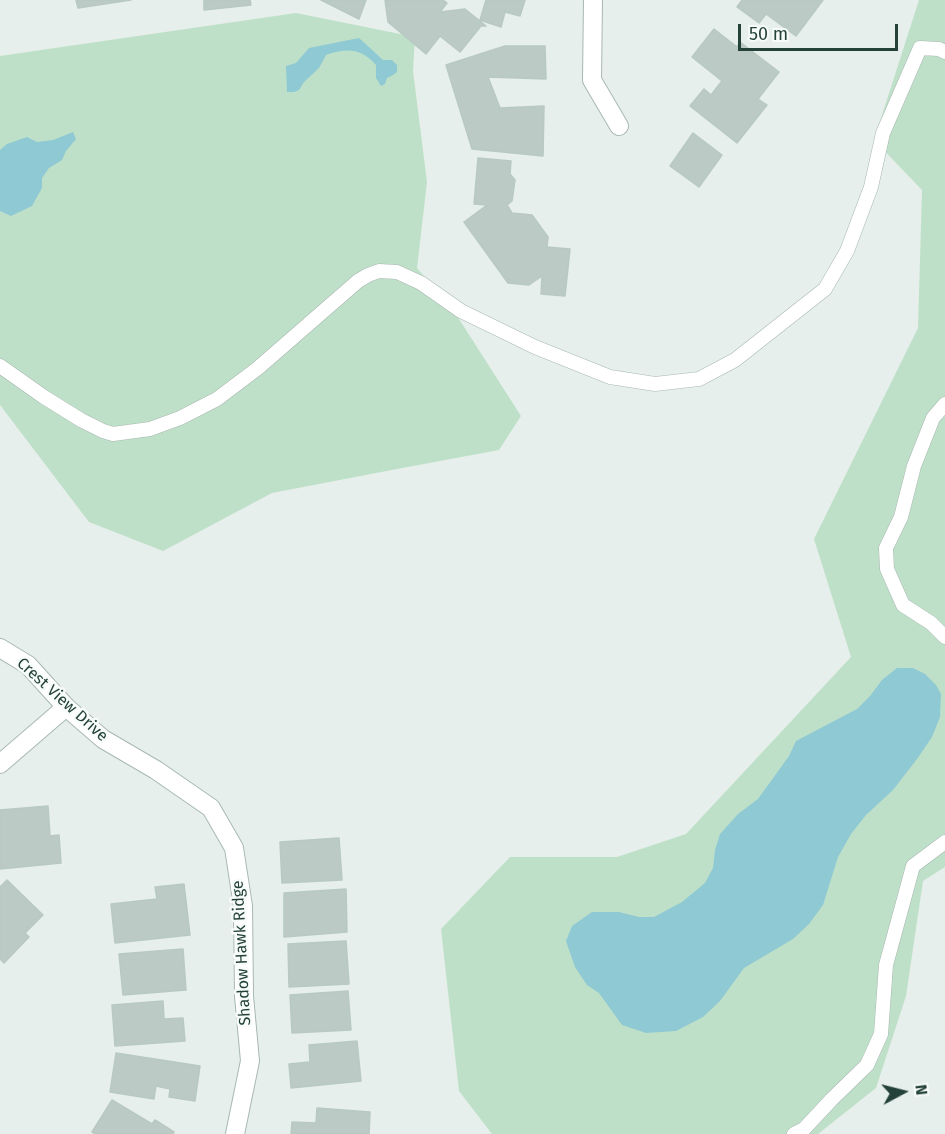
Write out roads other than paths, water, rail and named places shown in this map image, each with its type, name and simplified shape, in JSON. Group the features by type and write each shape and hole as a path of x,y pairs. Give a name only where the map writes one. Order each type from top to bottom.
{"street":[{"path":"593,0 592,80 618,126"},
{"name":"Crest View Drive","path":"0,648 28,665 66,707 102,738 156,770"},
{"path":"0,764 66,707"},
{"name":"Shadow Hawk Ridge","path":"156,770 211,808 234,849 243,906 244,996 250,1061 235,1134"}],"lane":[{"path":"0,366 44,397 103,431 113,434 150,429 180,418 217,399 258,368 358,281 379,271 397,272 421,282 471,316 535,346 610,376 655,384 699,379 735,360 825,289 847,252 871,187 883,132 920,48 939,49 945,52"},
{"path":"945,404 933,418 914,466 901,517 886,548 887,569 903,604 931,623 945,637"},
{"path":"794,1134 804,1129 831,1099 867,1065 881,1034 886,965 913,866 945,842"}],"water":[{"path":"359,38 383,60 392,60 397,65 397,72 387,78 385,84 381,86 376,78 376,65 365,55 353,51 340,51 326,55 319,68 299,90 287,92 286,66 296,63 309,48"},
{"path":"73,132 76,139 62,160 49,168 42,178 42,188 32,206 11,216 0,211 0,150 7,144 27,137 37,142 53,140"},
{"path":"897,668 913,668 925,674 936,685 941,694 940,717 932,737 917,759 893,790 866,815 851,834 838,857 823,905 809,924 793,939 744,968 720,1001 703,1017 676,1031 646,1033 622,1025 599,993 587,985 575,967 566,941 572,926 592,912 619,912 639,917 654,917 682,902 705,883 713,868 720,834 738,814 758,799 789,756 796,741 857,709 882,680"}]}
